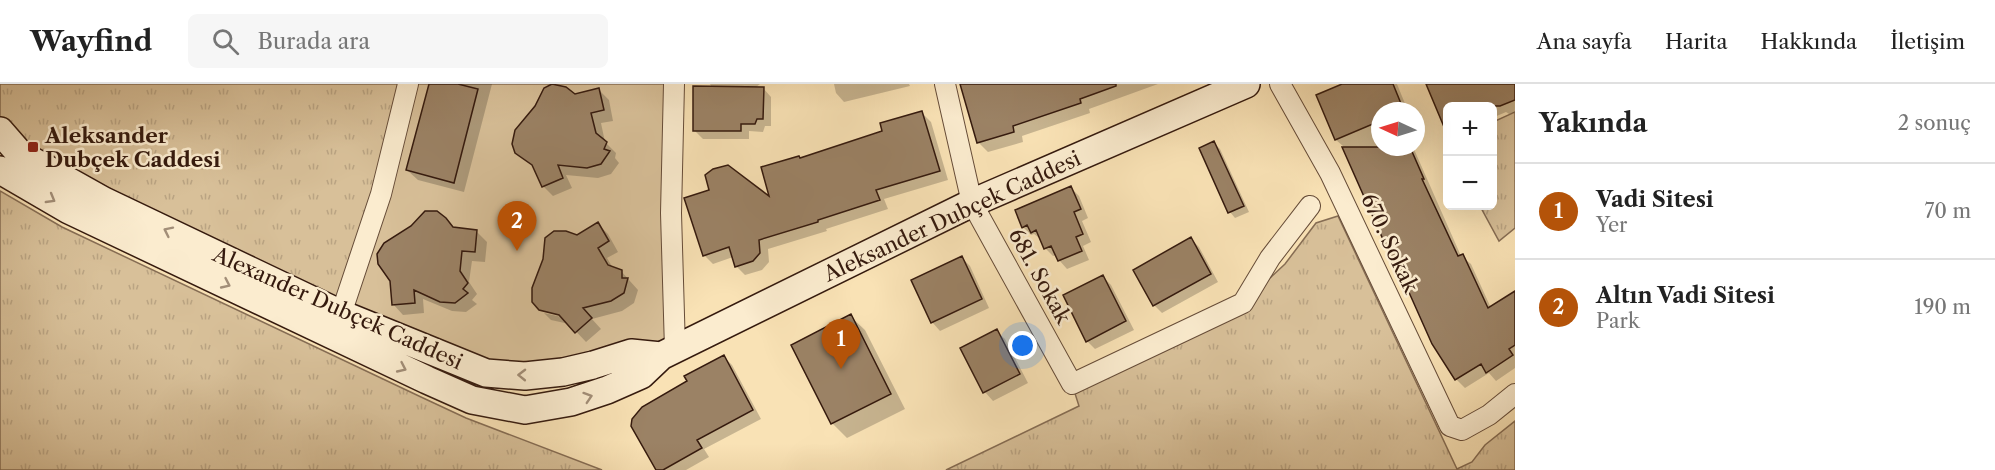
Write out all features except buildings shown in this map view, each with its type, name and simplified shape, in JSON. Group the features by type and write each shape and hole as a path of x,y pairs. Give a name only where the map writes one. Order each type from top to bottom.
{"main road":[{"name":"Aleksander Dubçek Caddesi","path":"668,352 972,203 1246,84"},
{"name":"Alexander Dubçek Caddesi","path":"0,131 20,154 104,201 341,314 486,373 525,376 573,370 631,353 668,352"},
{"name":"Alexander Dubçek Caddesi","path":"0,170 69,210 472,400 525,410 571,402 641,375 668,352"}],"street":[{"path":"341,314 381,194 408,84"},
{"path":"668,352 674,84"},
{"name":"681. Sokak","path":"945,84 972,203 1072,384 1243,303 1270,258 1310,206"},
{"name":"670. Sokak","path":"1280,84 1330,173 1450,426 1462,430 1489,415 1515,394"}],"green space":[{"path":"0,84 408,84 341,314 0,131"},
{"path":"408,84 674,84 675,349 525,376 341,314"},
{"path":"1515,112 1515,228 1499,241 1482,210 1497,210 1497,120"},
{"path":"0,191 62,227 466,418 602,470 0,470"},
{"path":"1338,216 1457,469 1472,462 1485,445 1515,421 1515,470 946,470 1079,406 1072,384 1243,303 1285,264 1316,223"}],"place":[{"name":"Aleksander Dubçek Caddesi","path":"33,147"},
{"name":"Altın Vadi Sitesi","path":"517,251"},
{"name":"Vadi Sitesi","path":"841,369"}]}
